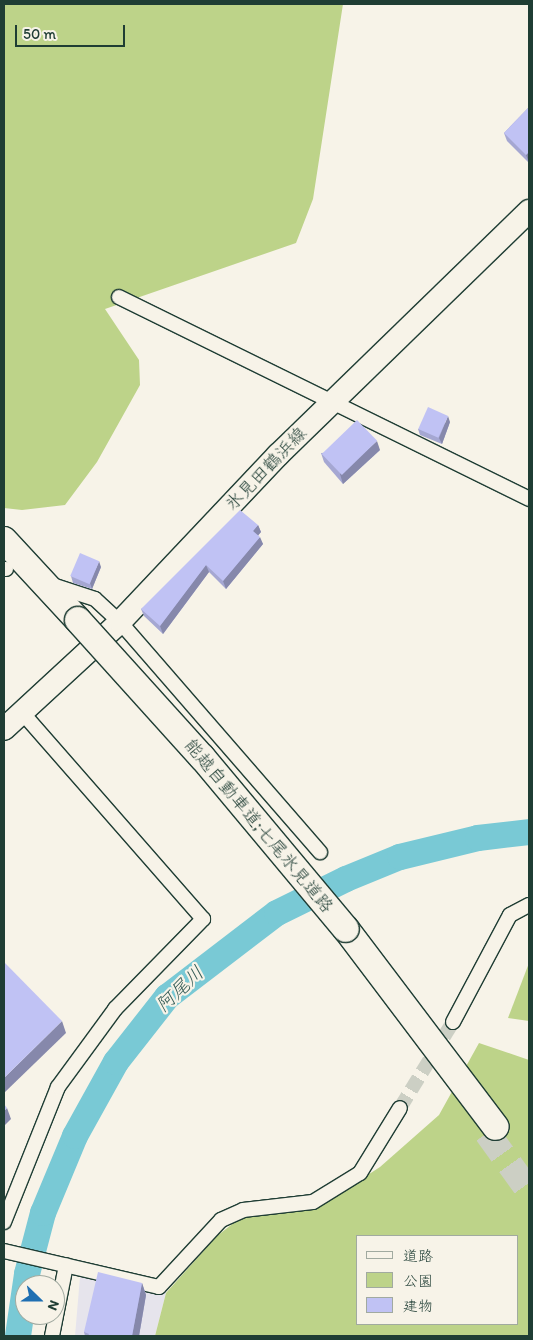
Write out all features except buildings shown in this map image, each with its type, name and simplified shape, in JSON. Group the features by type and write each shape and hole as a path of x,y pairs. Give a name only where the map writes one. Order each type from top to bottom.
{"highway":[{"name":"能越自動車道;七尾氷見道路","path":"4,540 342,932 492,1130"},
{"name":"能越自動車道;七尾氷見道路","path":"4,564 75,624"}],"main road":[{"name":"氷見田鶴浜線","path":"4,729 120,622 333,402 529,210"}],"street":[{"path":"119,297 529,499"},
{"path":"52,585 95,599 120,622 320,852"},
{"path":"4,1222 58,1087 115,1010 203,919 22,712"},
{"path":"453,1022 510,916 529,905"},
{"path":"4,1251 159,1287 221,1220 242,1210 313,1202 360,1173 400,1108"},
{"path":"52,1336 66,1265"}],"shaded area":[{"path":"80,1277 166,1293 155,1336 75,1336"}],"green space":[{"path":"4,4 343,4 313,199 296,243 105,309 139,360 140,385 97,462 65,505 22,510 4,508"},
{"path":"529,963 529,1021 508,1018"},
{"path":"479,1043 529,1060 529,1336 155,1336 166,1293 217,1236 240,1218 317,1208 380,1167 439,1115"}],"waterway":[{"name":"阿尾川","path":"18,1336 27,1274 43,1213 75,1136 116,1062 167,997 277,913 346,879 400,857 478,838 529,832"}],"tunnel":[{"path":"400,1108 453,1022"},
{"path":"487,1133 529,1191"}]}
